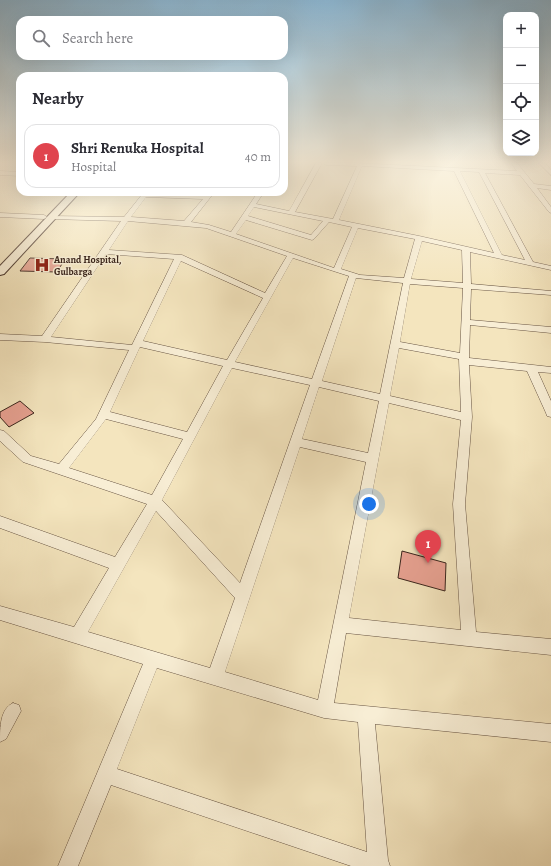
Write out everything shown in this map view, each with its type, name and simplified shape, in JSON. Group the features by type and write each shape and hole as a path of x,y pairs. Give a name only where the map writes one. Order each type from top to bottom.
{"main road":[{"path":"0,272 59,203"},
{"path":"0,262 63,203"}],"street":[{"path":"45,339 103,252 138,203"},
{"path":"186,223 202,203"},
{"path":"291,213 296,203"},
{"path":"335,221 343,203"},
{"path":"473,203 499,256"},
{"path":"498,203 530,263"},
{"path":"232,235 252,205 419,238 551,268"},
{"path":"0,215 126,219 186,223 207,226 336,271 353,275 551,293"},
{"path":"244,217 312,238 327,220"},
{"path":"336,271 356,226"},
{"path":"324,710 407,281 419,238"},
{"path":"466,248 467,286 464,359 467,417 458,504 469,639"},
{"path":"103,252 179,257 268,297"},
{"path":"77,636 191,437 229,364 291,255"},
{"path":"60,470 100,421 179,257"},
{"path":"215,677 353,275"},
{"path":"466,322 551,330"},
{"path":"0,337 136,346 316,382 467,417"},
{"path":"395,344 464,359 551,370"},
{"path":"531,368 551,412"},
{"path":"103,414 191,437"},
{"path":"0,434 27,460 155,501 243,596"},
{"path":"296,442 373,459"},
{"path":"0,522 118,565"},
{"path":"1,614 324,710 551,732"},
{"path":"341,625 551,647"},
{"path":"68,866 153,659"},
{"path":"0,733 13,711"},
{"path":"106,774 379,866 366,714"}],"building":[{"path":"30,258 65,259 57,272 20,271"},
{"path":"20,401 34,413 9,427 0,417 0,412"},
{"path":"402,551 446,563 445,591 398,578"}],"place":[{"name":"Anand Hospital, Gulbarga","path":"42,265"},
{"name":"Shri Renuka Hospital","path":"428,563"}]}
